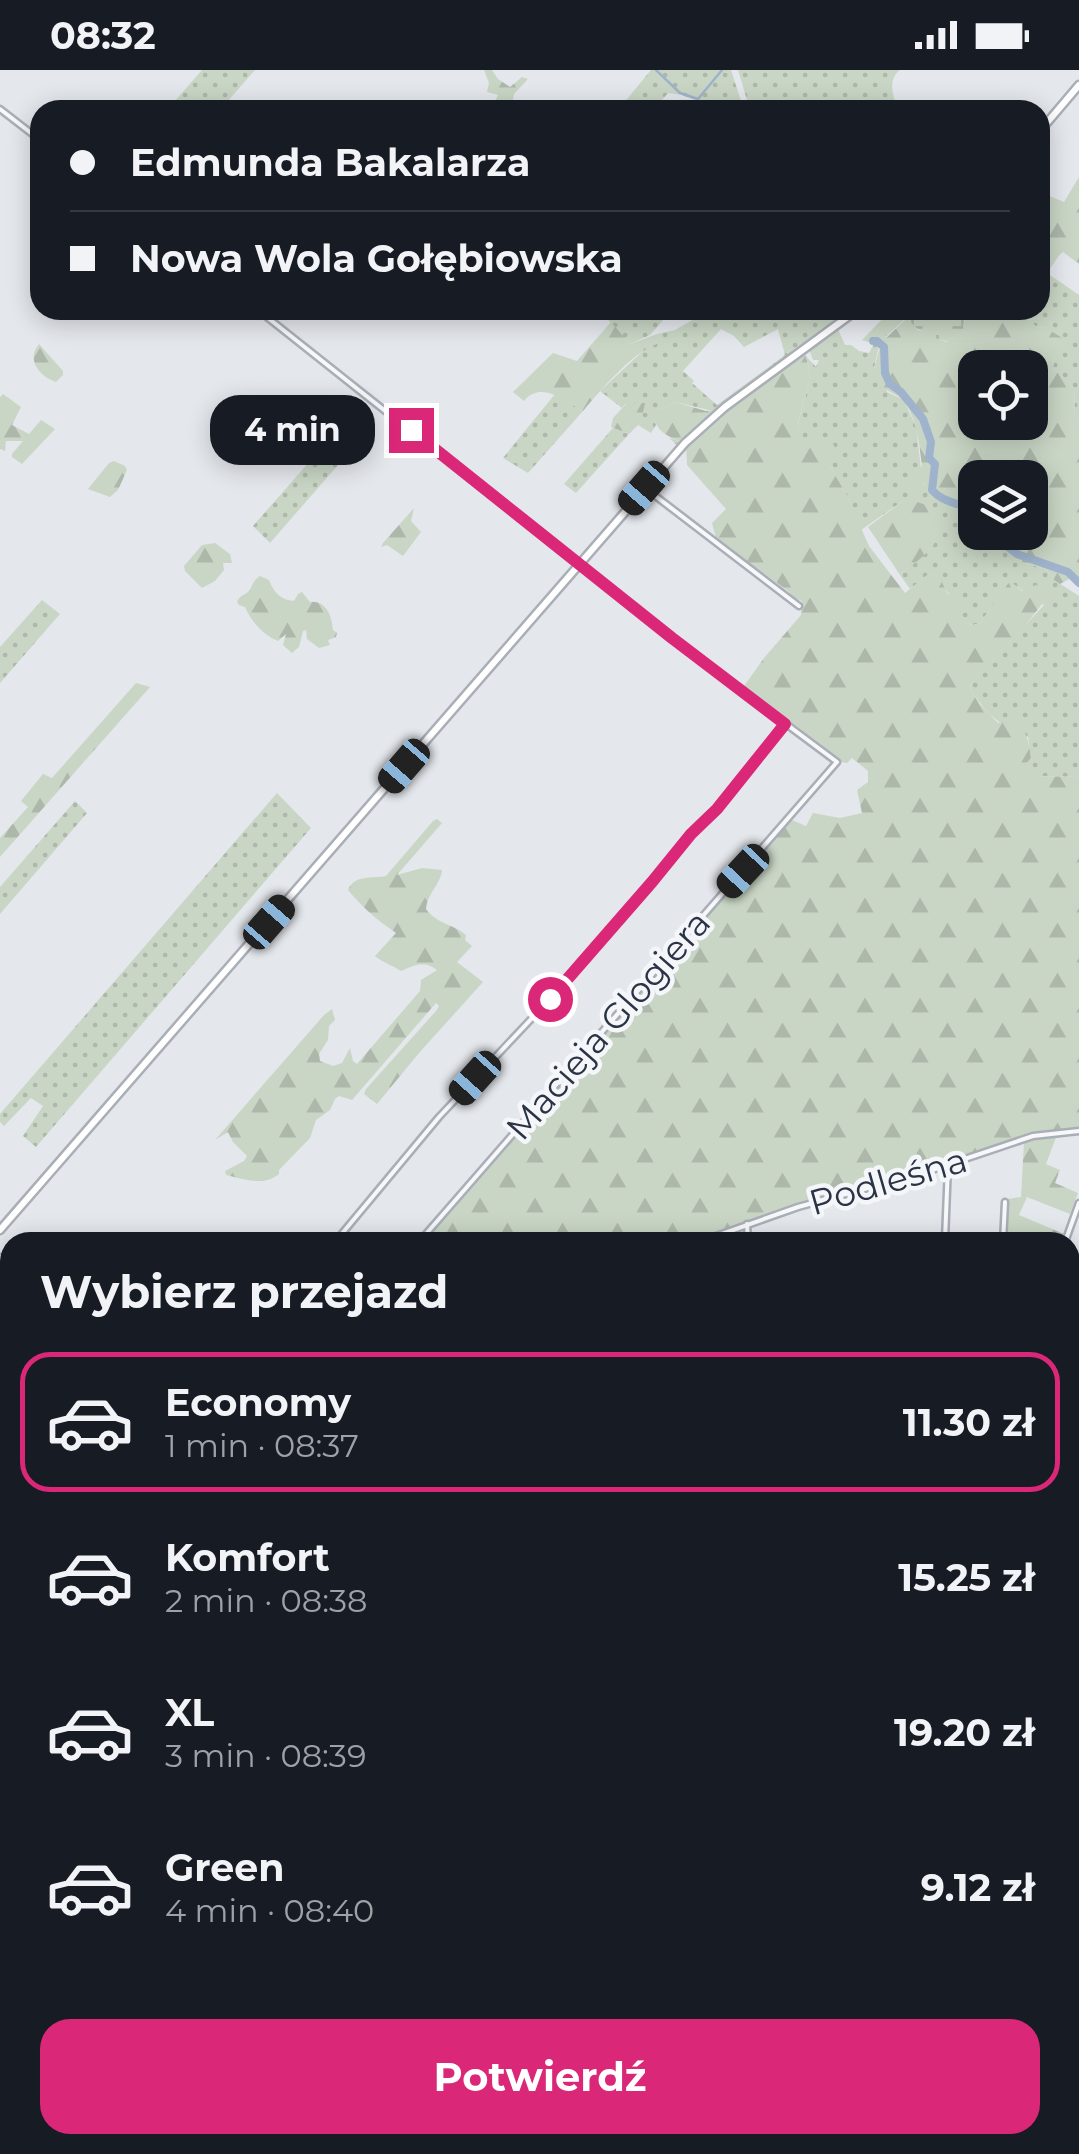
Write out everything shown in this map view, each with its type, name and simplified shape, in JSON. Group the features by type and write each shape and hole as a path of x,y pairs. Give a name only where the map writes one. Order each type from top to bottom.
{"street":[{"path":"1050,119 1079,85"},
{"path":"0,109 30,132"},
{"path":"271,320 785,724 717,809 440,1117 343,1232"},
{"path":"0,1230 685,442 843,320"},
{"path":"644,488 799,606"},
{"name":"Macieja Glogiera","path":"427,1232 837,762 785,724"},
{"name":"Podleśna","path":"726,1232 1033,1136 1079,1131"},
{"path":"945,1232 948,1165"},
{"path":"1004,1232 1005,1202"},
{"path":"1069,1232 1079,1203"},
{"path":"747,1224 747,1232"}],"green space":[{"path":"202,70 255,70 229,100 176,100"},
{"path":"484,70 492,70 510,87 522,77 528,79 513,100 496,100 498,95 487,92 489,83"},
{"path":"651,70 731,70 741,100 694,100 668,93 662,100 626,100"},
{"path":"738,70 900,70 892,83 895,100 747,100"},
{"path":"1079,177 1079,264 1063,252 1050,263 1050,196 1064,202"},
{"path":"1062,251 1050,269 1050,255"},
{"path":"1050,275 1079,295 1079,422 1075,419 1074,388 1053,367 1055,355 1046,328 1035,326 1030,320 1050,320"},
{"path":"608,320 663,320 650,335 630,344"},
{"path":"692,320 833,320 835,324 708,417 580,560 677,445 669,438 680,441 713,411 675,402 656,410 656,425 651,433 638,425 641,422 625,404 622,408 600,391 645,349 662,341 657,334","holes":["721,329 744,347 778,329 785,355 717,405 683,371"]},
{"path":"881,320 904,320 881,341 862,340"},
{"path":"905,320 946,342 965,334 965,320 1030,320 1064,339 1053,367 1074,388 1075,419 1079,422 1079,580 1075,576 1060,584 1046,569 1024,563 1012,554 1011,550 1048,550 1048,460 958,460 958,504 940,498 930,478 918,489 911,487 922,466 919,441 908,407 883,388 883,379 874,369 882,339"},
{"path":"909,320 964,320 965,334 956,342 916,328"},
{"path":"611,322 630,344 657,334 663,342 630,361 583,411 553,394 538,392 524,401 513,392 553,353 577,361"},
{"path":"837,327 845,345 869,353 874,343 879,346 874,368 887,392 904,400 916,427 923,485 929,478 934,480 937,489 958,500 958,550 1015,550 1024,563 1046,569 1054,580 1079,596 1079,777 1036,776 1023,766 1031,758 1028,737 994,718 969,686 1044,605 1010,582 980,623 973,625 954,619 954,600 930,573 910,589 900,575 931,548 904,500 861,530 830,466 798,437 809,375 804,354 816,367 819,360 813,360 809,349"},
{"path":"39,344 63,371 56,382 36,367 34,356"},
{"path":"804,354 809,375 798,437 832,442 838,453 830,466 869,546 905,593 930,573 960,602 961,611 955,619 973,625 980,623 1010,581 1022,591 1036,585 1050,594 969,686 998,723 1014,722 1024,730 1031,758 1024,766 1036,776 1079,777 1079,1129 1032,1134 923,1172 797,1205 720,1232 430,1232 775,836 792,820 806,826 813,813 840,818 862,813 857,790 868,782 868,771 852,758 847,763 840,762 742,689 801,615 802,601 716,538 712,523 726,509 687,465 686,444 708,423"},
{"path":"3,394 21,407 12,425 29,434 41,420 55,429 22,464 12,454 23,441 6,441 5,451 0,449"},
{"path":"555,394 583,411 528,473 503,458"},
{"path":"675,402 714,410 680,441 664,433 654,415 656,410"},
{"path":"645,403 641,422 629,434 611,427 613,418 625,405"},
{"path":"347,419 365,434 270,543 253,526"},
{"path":"613,428 629,434 576,493 564,484"},
{"path":"114,461 127,470 118,490 110,497 88,489 109,463"},
{"path":"904,500 932,509 940,527 929,551 900,575 868,527"},
{"path":"414,508 411,521 421,532 403,556 387,545 381,547 383,543"},
{"path":"215,543 230,554 232,563 223,563 224,570 215,581 202,588 184,566 202,545"},
{"path":"260,576 269,580 285,599 294,601 302,592 310,602 324,606 337,633 328,640 330,645 319,648 307,639 306,630 292,653 283,645 286,634 278,641 258,627 237,602"},
{"path":"42,600 60,614 0,683 0,647"},
{"path":"136,683 150,687 0,857 0,838 28,807 21,801 43,774 52,778"},
{"path":"277,793 311,828 36,1147 23,1136 43,1106 31,1098 4,1126 0,1114"},
{"path":"75,801 87,813 0,914 0,887"},
{"path":"437,819 442,823 397,875 422,868 442,870 426,909 466,935 465,940 472,946 457,962 483,982 377,1104 364,1094 366,1089 436,1011 436,1003 352,1100 339,1096 335,1099 330,1110 316,1120 310,1138 279,1174 260,1181 226,1175 225,1171 247,1156 228,1132 215,1140 324,1015 332,1009 335,1020 329,1026 320,1061 333,1066 342,1063 350,1048 357,1064 420,991 421,980 437,970 424,964 401,971 375,956 396,933 348,890 359,879 386,876"},
{"path":"1057,1135 1046,1164 1060,1170 1055,1183 1078,1193 1070,1214 1027,1197 1019,1215 1059,1232 1005,1232 1007,1199 1021,1197 1024,1142"}],"waterway":[{"path":"656,70 680,93 698,99 722,70"},
{"path":"873,341 884,347 885,373 890,384 923,419 931,442 929,458 935,464 932,490 958,505"},
{"path":"1012,550 1068,572 1079,583"}],"route":[{"path":"411,430 785,724 717,809 691,834 550,999"}]}
